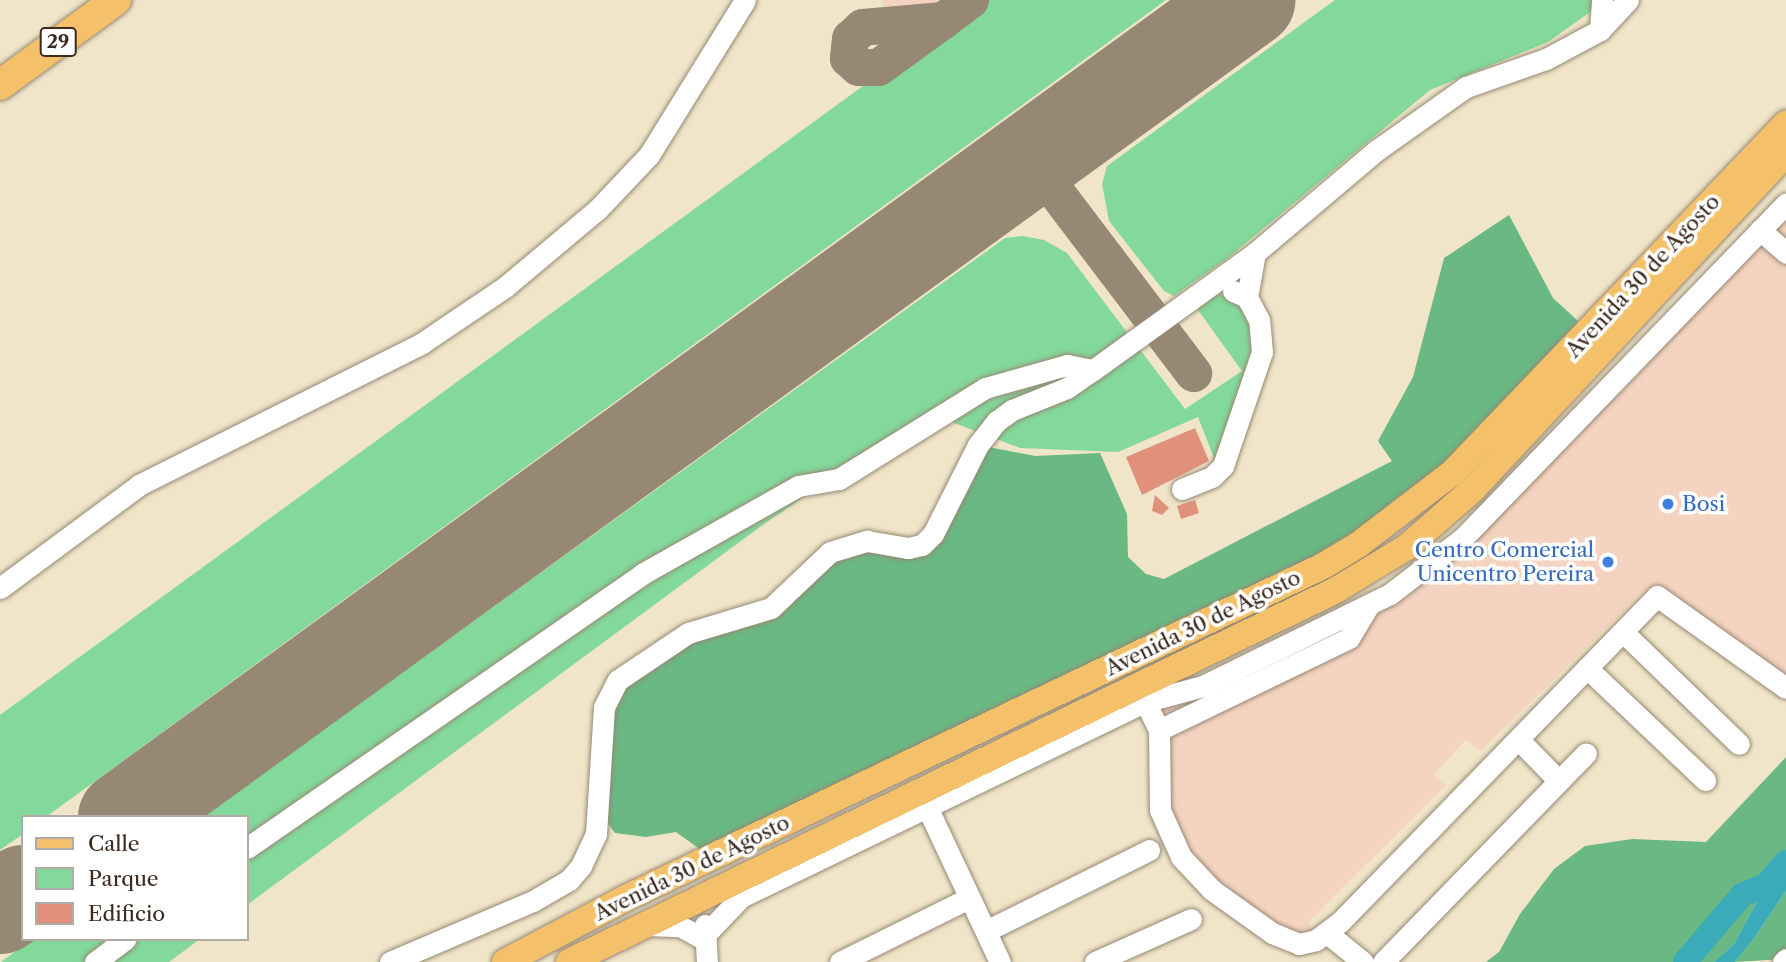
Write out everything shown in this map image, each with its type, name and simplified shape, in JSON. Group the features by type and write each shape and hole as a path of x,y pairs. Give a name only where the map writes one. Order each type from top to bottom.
{"highway":[{"name":"29","path":"0,85 116,0"}],"main road":[{"name":"Avenida 30 de Agosto","path":"505,962 626,898 1311,572 1358,545 1453,472 1786,124"},
{"name":"Avenida 30 de Agosto","path":"569,962 640,925 1142,694 1407,547 1473,489 1786,153"}],"street":[{"path":"0,588 139,485 422,343 505,287 597,209 649,155 745,0"},
{"path":"1600,30 1602,0"},
{"path":"390,962 533,901 569,880 581,866 596,834 604,707 618,680 688,633 771,608 830,552 867,541 908,548 922,545 933,534 978,444 997,421 1012,410 1067,388 1216,284 1255,253 1291,218 1447,97 1546,59 1600,30 1628,0"},
{"path":"702,937 741,897 927,807 1142,694 1203,686 1372,604 1463,538 1786,203"},
{"path":"1760,230 1786,253"},
{"path":"1182,489 1212,477 1223,466 1262,352 1262,330 1247,297 1255,253"},
{"path":"1216,284 1247,297"},
{"path":"248,847 440,710 663,562 798,485 839,479 985,388 1036,370 1067,365 1093,370"},
{"path":"1159,730 1349,639 1372,604 1373,568"},
{"path":"1142,694 1159,730 1160,810 1171,841 1193,872 1212,890 1287,941 1307,943 1327,933 1519,740 1657,596 1786,688"},
{"path":"1623,632 1739,744"},
{"path":"1587,668 1704,780"},
{"path":"1519,740 1558,780"},
{"path":"1383,962 1586,753"},
{"path":"927,807 1000,962"},
{"path":"986,931 1149,850"},
{"path":"707,962 702,937 712,903 728,884"},
{"path":"840,962 969,898"},
{"path":"1095,962 1191,919"},
{"path":"640,925 680,926 702,937"},
{"path":"1327,933 1363,962"},
{"path":"96,962 122,941"}],"shaded area":[{"path":"882,0 937,0 939,12 885,15"},
{"name":"Centro Comercial Unicentro Pereira","path":"1786,203 1786,688 1648,587 1481,751 1466,740 1434,774 1446,785 1308,922 1316,940 1287,941 1171,841 1159,699 1368,606 1463,538"}],"green space":[{"path":"981,0 1166,0 49,815 21,815 21,835 0,850 0,715"},
{"path":"1335,0 1607,0 1548,42 1430,90 1229,257 1174,296 1164,291 1109,221 1102,184 1107,166"},
{"path":"1509,215 1553,298 1590,332 1393,522 712,858 676,832 646,837 615,833 600,813 618,680 741,618 830,552 915,548 978,445 1035,456 1100,453 1127,514 1128,557 1146,574 1164,579 1392,461 1378,441 1413,377 1444,258"},
{"path":"1022,236 1044,240 1067,253 1185,409 1242,371 1193,303 1219,294 1234,300 1248,316 1255,340 1216,463 1198,417 1118,452 1020,448 928,413 764,524 248,904 248,815 205,815 1005,238"},
{"path":"1786,757 1786,862 1766,885 1734,944 1714,962 1486,962 1499,952 1520,914 1554,869 1585,846 1632,839 1706,842"},
{"path":"1786,891 1786,959 1735,962 1755,937"},
{"path":"29,941 197,941 169,962 1,962"}],"water":[{"path":"1786,862 1786,891 1755,937 1735,962 1714,962 1734,944 1766,885"}],"building":[{"path":"1195,428 1209,461 1142,495 1126,457"},
{"path":"1155,495 1169,508 1162,515 1152,511"},
{"path":"1195,500 1199,513 1181,519 1177,506"}],"waterway":[{"path":"1685,962 1742,895 1766,885 1786,862"}],"taxiway":[{"path":"943,20 862,27 850,38 848,58 858,67 878,67 943,20 970,0"},
{"path":"1030,158 1193,373"}],"runway":[{"path":"127,815 1248,0"},
{"path":"0,907 21,892"}],"place":[{"name":"Bosi","path":"1668,504"},
{"name":"Centro Comercial Unicentro Pereira","path":"1608,562"}]}
